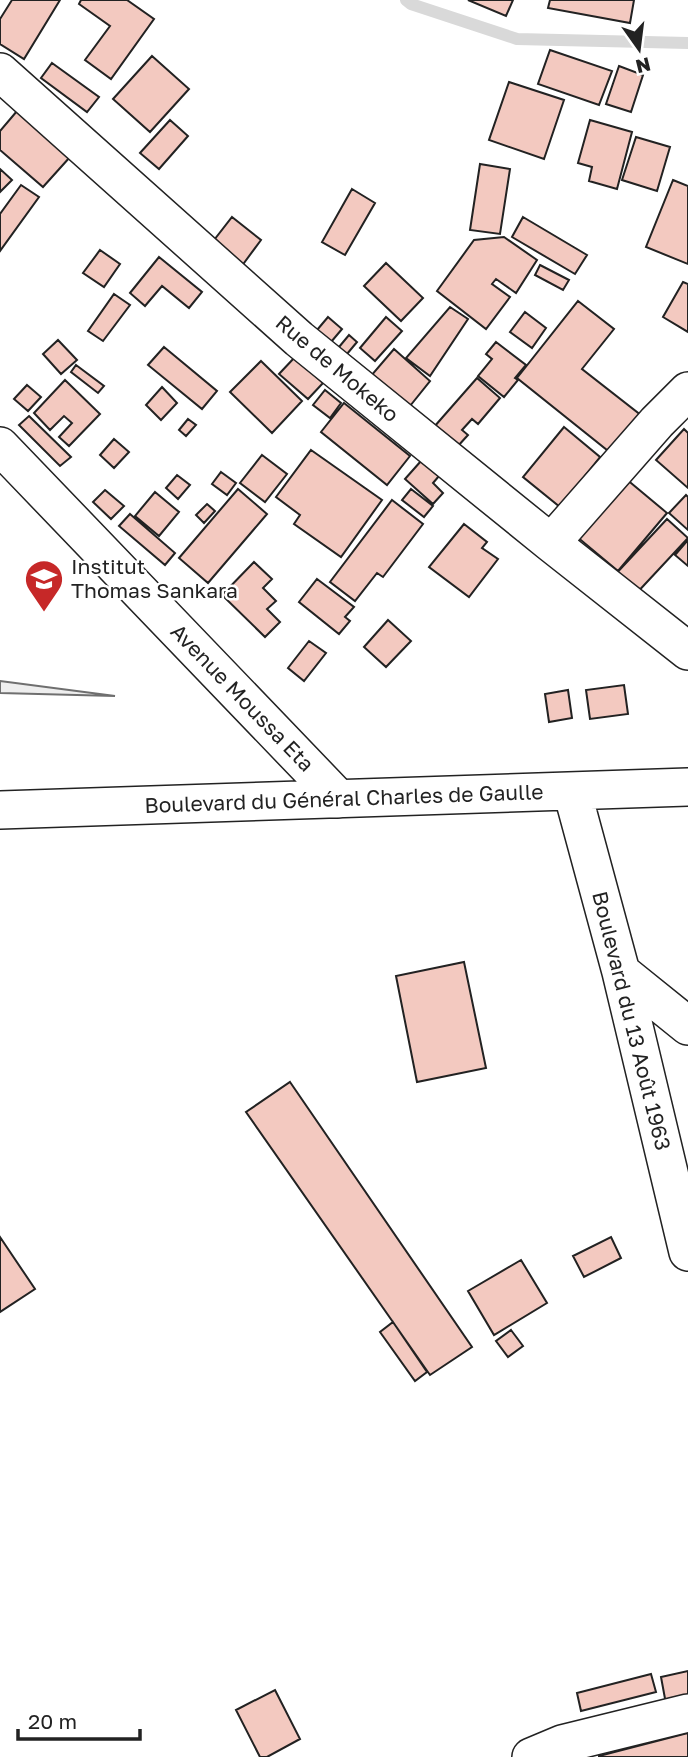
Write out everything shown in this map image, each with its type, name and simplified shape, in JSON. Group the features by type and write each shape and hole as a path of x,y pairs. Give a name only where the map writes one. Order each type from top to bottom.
{"street":[{"name":"Rue de Mokeko","path":"0,72 299,339 688,651"},
{"path":"551,543 657,422 688,391"},
{"name":"Avenue Moussa Eta","path":"0,446 339,799"},
{"name":"Boulevard du Général Charles de Gaulle","path":"0,810 688,787"},
{"name":"Boulevard du 13 Août 1963","path":"572,791 621,972 688,1252"},
{"path":"621,972 688,1026"},
{"path":"531,1757 562,1744 688,1713"}],"shaded area":[{"path":"0,681 115,696 0,693"}],"building":[{"path":"12,0 60,0 24,59 0,44 0,19"},
{"path":"81,0 127,0 154,19 111,79 85,60 110,26 79,4"},
{"path":"468,0 513,0 506,16"},
{"path":"550,0 634,0 630,23 548,8"},
{"path":"550,50 612,71 599,105 538,84"},
{"path":"152,56 189,89 150,132 113,99"},
{"path":"52,63 99,97 87,112 41,78"},
{"path":"619,66 643,75 631,112 606,104"},
{"path":"509,82 564,100 544,159 489,140"},
{"path":"17,111 70,157 43,187 0,150 0,131"},
{"path":"170,120 188,136 159,169 140,153"},
{"path":"590,120 632,132 617,189 589,181 592,167 578,163"},
{"path":"636,137 670,147 657,191 622,180"},
{"path":"480,164 510,169 500,234 470,230"},
{"path":"0,169 12,180 0,192"},
{"path":"673,180 688,186 688,264 646,247"},
{"path":"21,185 39,197 0,251 0,214"},
{"path":"352,189 375,203 345,255 322,242"},
{"path":"232,217 261,240 241,267 211,244"},
{"path":"523,217 587,255 575,274 512,237"},
{"path":"504,237 537,260 516,293 496,279 492,284 510,297 486,329 437,291 474,240"},
{"path":"100,250 120,264 104,287 83,273"},
{"path":"159,257 202,292 189,308 162,286 145,306 130,293"},
{"path":"386,263 423,298 401,321 364,286"},
{"path":"540,265 569,280 563,290 535,275"},
{"path":"683,282 688,284 688,332 663,317"},
{"path":"114,294 130,305 103,341 88,331"},
{"path":"578,301 614,329 582,369 642,416 612,454 517,378"},
{"path":"450,307 468,319 430,376 406,358"},
{"path":"525,312 546,328 532,348 510,332"},
{"path":"328,317 342,329 326,348 312,336"},
{"path":"386,317 402,331 375,361 360,348"},
{"path":"349,335 357,342 342,360 334,353"},
{"path":"58,340 77,360 61,374 43,354"},
{"path":"496,342 526,365 504,397 478,376 492,359 486,354"},
{"path":"164,347 217,391 202,409 148,365"},
{"path":"394,349 430,381 410,406 370,377"},
{"path":"295,357 323,383 308,399 279,374"},
{"path":"261,361 302,401 272,433 230,392"},
{"path":"76,365 104,386 98,393 71,372"},
{"path":"477,378 500,398 478,424 472,419 462,430 468,435 457,447 434,427"},
{"path":"65,380 100,414 69,446 59,437 72,423 64,416 50,430 34,413"},
{"path":"27,385 41,397 28,411 14,399"},
{"path":"162,387 177,403 161,420 146,405"},
{"path":"325,390 341,403 330,418 313,405"},
{"path":"344,403 410,456 387,485 321,432"},
{"path":"29,416 71,457 60,466 19,425"},
{"path":"188,419 196,425 186,436 179,430"},
{"path":"564,427 600,457 560,507 523,477"},
{"path":"684,429 688,433 688,488 656,460"},
{"path":"114,439 129,452 114,468 100,455"},
{"path":"311,450 382,500 341,557 294,524 300,515 276,497"},
{"path":"262,455 287,474 265,502 240,483"},
{"path":"421,461 439,476 433,483 443,493 433,504 405,479"},
{"path":"221,472 236,483 227,495 212,484"},
{"path":"177,475 190,485 178,499 166,488"},
{"path":"625,478 667,513 618,571 576,536"},
{"path":"238,489 267,514 208,583 179,558"},
{"path":"411,489 433,506 424,517 402,500"},
{"path":"105,490 124,506 111,519 93,502"},
{"path":"155,492 179,512 159,536 135,516"},
{"path":"686,495 688,497 688,530 669,513"},
{"path":"392,500 423,524 383,577 377,573 355,601 330,582"},
{"path":"207,504 215,511 204,523 196,515"},
{"path":"130,514 175,553 165,565 119,526"},
{"path":"667,519 688,538 633,597 612,578"},
{"path":"464,524 487,542 482,548 498,559 469,597 429,567"},
{"path":"688,540 688,566 675,555"},
{"path":"254,562 272,579 263,588 276,601 267,609 280,622 265,637 222,595"},
{"path":"317,579 354,607 345,617 350,621 339,634 299,602"},
{"path":"388,620 411,641 386,667 364,647"},
{"path":"309,641 326,653 304,681 288,668"},
{"path":"624,685 628,714 590,719 586,690"},
{"path":"568,690 572,718 549,722 545,694"},
{"path":"464,962 486,1068 417,1082 396,976"},
{"path":"290,1082 472,1347 430,1375 246,1112"},
{"path":"0,1237 35,1289 0,1312"},
{"path":"611,1237 621,1258 584,1277 573,1256"},
{"path":"521,1260 547,1303 494,1335 468,1291"},
{"path":"393,1322 427,1372 415,1381 380,1332"},
{"path":"511,1330 523,1346 508,1357 496,1341"},
{"path":"688,1671 688,1700 666,1704 661,1677"},
{"path":"651,1674 656,1692 581,1711 577,1693"},
{"path":"275,1690 300,1739 267,1757 260,1757 236,1710"},
{"path":"688,1733 688,1757 599,1757 599,1756"}],"waterway":[{"path":"406,0 411,4 517,39 688,43"}],"place":[{"name":"Institut Thomas Sankara","path":"44,613"}]}
